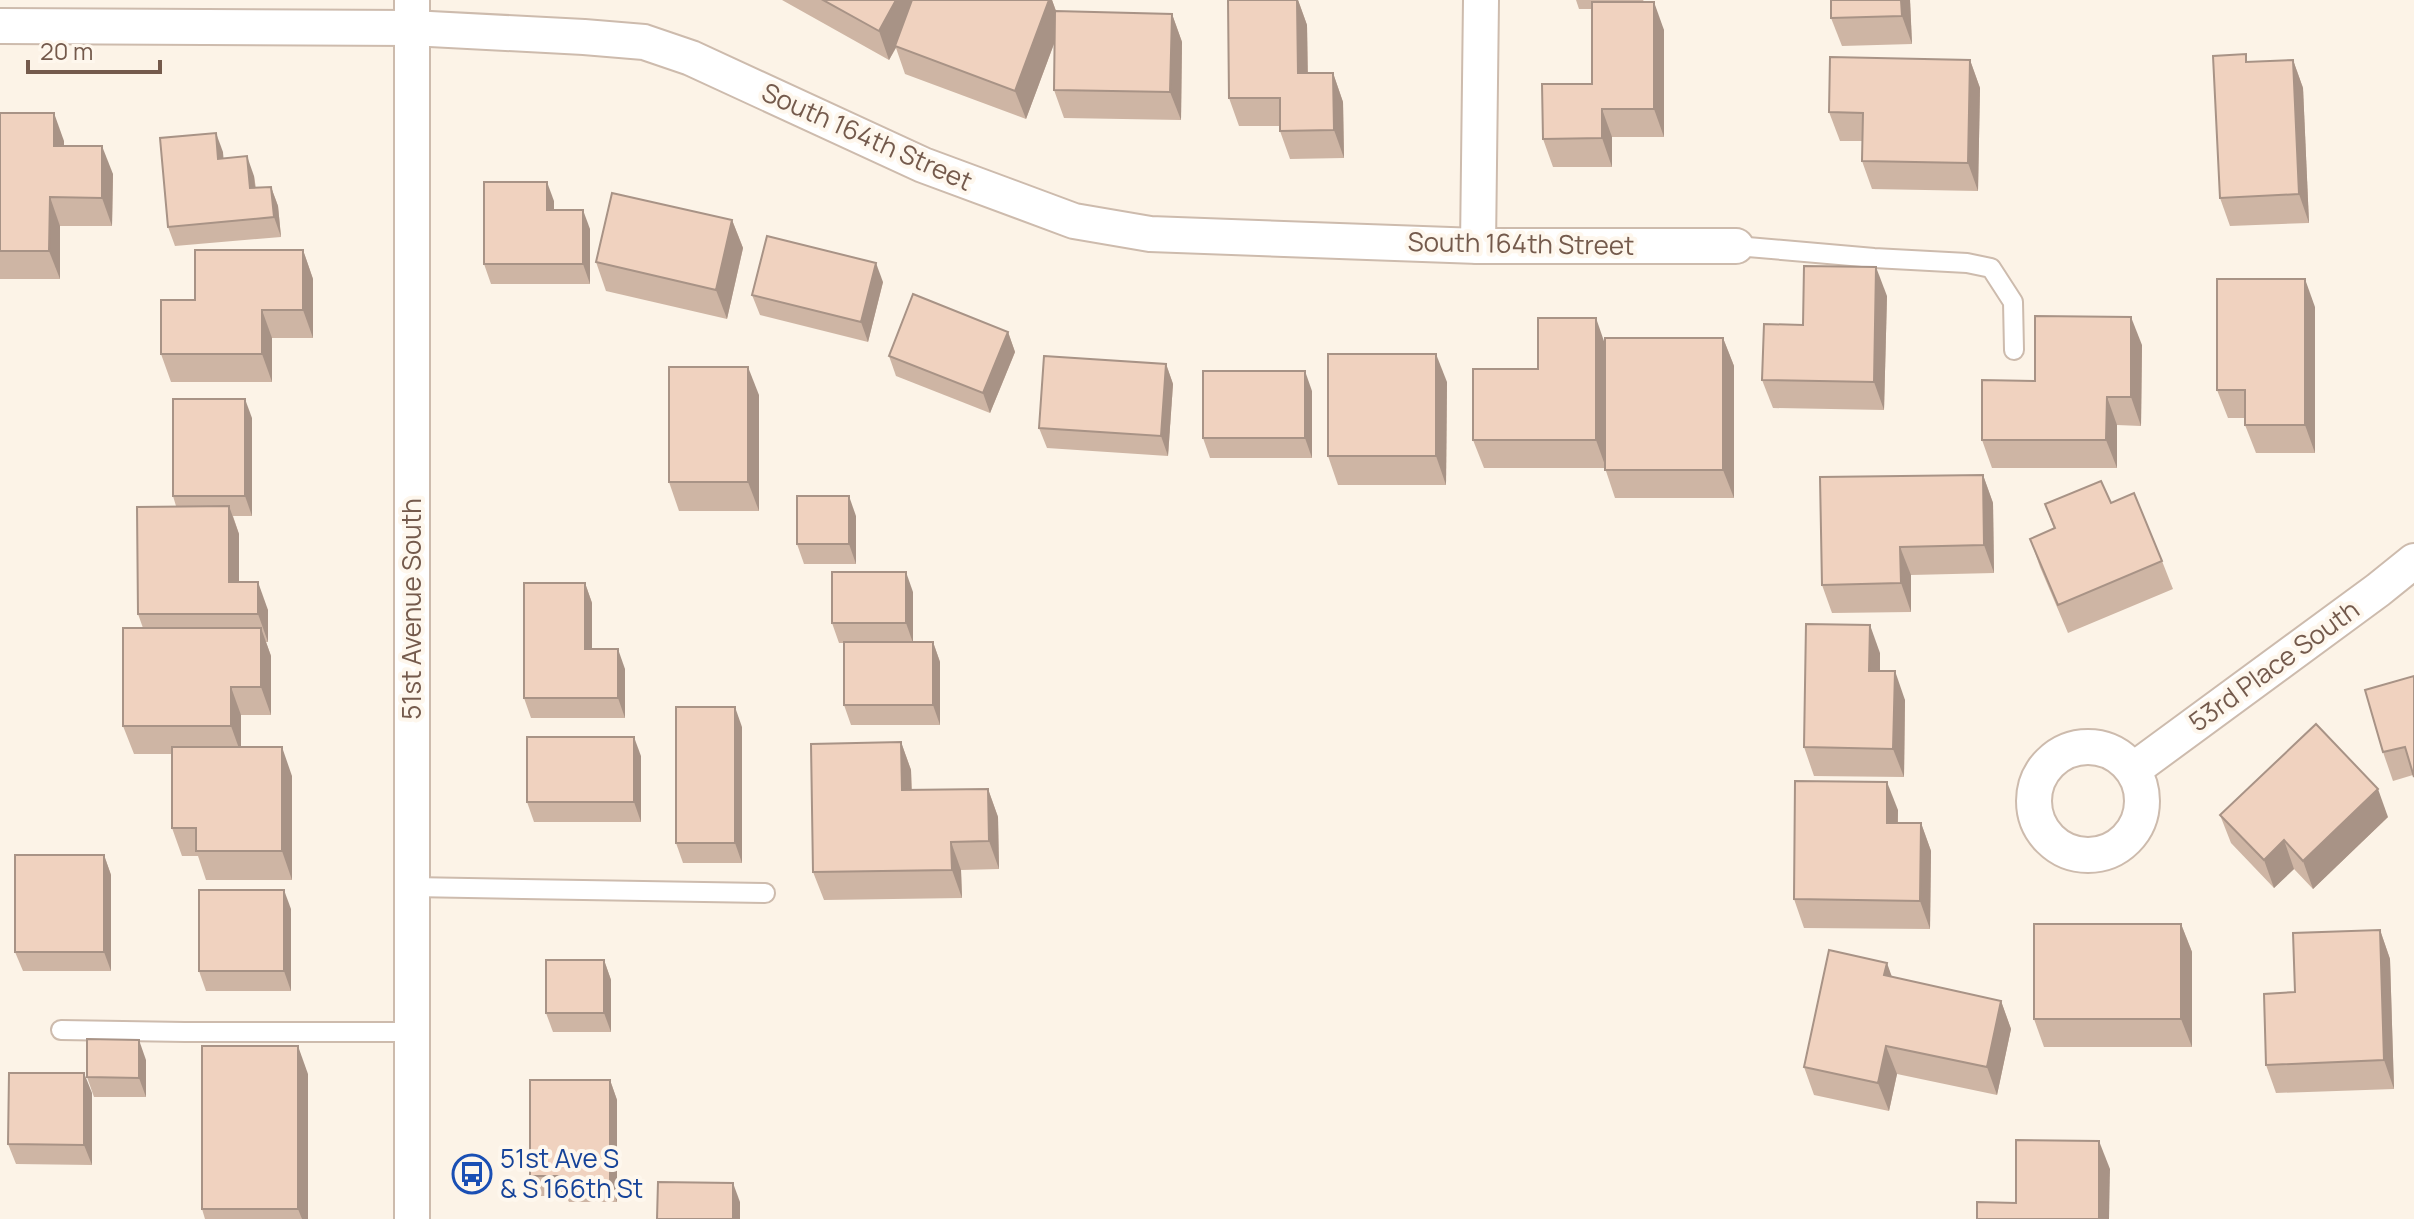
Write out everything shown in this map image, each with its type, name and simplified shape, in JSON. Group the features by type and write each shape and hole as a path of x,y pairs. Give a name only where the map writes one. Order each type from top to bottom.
{"street":[{"path":"1478,246 1481,0"},
{"name":"South 164th Street","path":"0,26 412,14 644,42 691,58 923,165 1074,221 1150,234 1478,246 1736,246"},
{"name":"51st Avenue South","path":"412,14 412,1219"},
{"name":"53rd Place South","path":"2133,770 2414,561"}],"lane":[{"path":"1736,246 1967,263 1991,268 2013,302 2014,350"},
{"path":"412,887 765,893"},
{"path":"61,1030 412,1032"}],"building":[{"path":"823,0 896,0 879,31"},
{"path":"912,0 1049,0 1015,91 895,46"},
{"path":"1228,0 1297,0 1298,73 1333,73 1334,130 1280,131 1280,98 1229,98"},
{"path":"1831,0 1901,0 1902,16 1831,18"},
{"path":"1592,2 1654,2 1654,109 1602,109 1602,138 1543,139 1542,84 1592,84"},
{"path":"1055,11 1172,14 1170,92 1054,90"},
{"path":"2246,54 2246,62 2293,60 2299,194 2220,198 2213,56"},
{"path":"1830,57 1970,60 1968,163 1862,161 1863,113 1829,112"},
{"path":"0,113 54,113 54,146 102,146 102,198 50,197 49,251 0,251"},
{"path":"216,133 218,159 247,156 250,188 271,187 274,217 168,227 160,138"},
{"path":"484,182 547,182 547,210 583,210 583,264 484,264"},
{"path":"612,193 732,220 716,290 596,262"},
{"path":"767,236 876,263 861,322 752,295"},
{"path":"195,250 303,250 303,310 262,310 262,354 161,354 161,300 195,300"},
{"path":"1804,266 1876,267 1874,382 1762,380 1764,324 1803,325"},
{"path":"2217,279 2305,279 2305,425 2245,425 2245,390 2217,390"},
{"path":"913,294 1008,332 983,393 889,356"},
{"path":"2035,316 2131,317 2131,397 2107,397 2106,440 1982,440 1982,380 2035,381"},
{"path":"1538,318 1596,318 1596,440 1473,440 1473,369 1538,369"},
{"path":"1605,338 1723,338 1723,470 1605,470"},
{"path":"1328,354 1436,354 1436,456 1328,456"},
{"path":"1044,356 1166,364 1161,436 1039,428"},
{"path":"669,367 748,367 748,482 669,482"},
{"path":"1203,371 1305,371 1305,438 1203,438"},
{"path":"173,399 245,399 245,496 173,496"},
{"path":"1983,475 1984,545 1900,547 1901,583 1822,585 1820,477"},
{"path":"2101,481 2111,503 2134,493 2162,561 2058,605 2030,539 2055,528 2045,504"},
{"path":"797,496 849,496 849,544 797,544"},
{"path":"229,506 229,582 258,582 258,614 138,614 137,507"},
{"path":"832,572 906,572 906,623 832,623"},
{"path":"524,583 585,583 585,649 618,649 618,698 524,698"},
{"path":"1806,624 1870,625 1869,671 1895,671 1893,749 1804,747"},
{"path":"123,628 261,628 261,687 231,687 231,726 123,726"},
{"path":"844,642 933,642 933,705 844,705"},
{"path":"2414,676 2414,777 2405,747 2383,752 2365,690"},
{"path":"676,707 735,707 735,843 676,843"},
{"path":"2316,724 2378,789 2303,861 2284,840 2264,860 2220,815"},
{"path":"527,737 634,737 634,802 527,802"},
{"path":"901,742 902,790 988,789 989,841 951,842 952,870 813,872 811,744"},
{"path":"172,747 282,747 282,851 196,851 196,828 172,828"},
{"path":"1795,781 1887,782 1887,823 1921,823 1920,901 1794,899"},
{"path":"15,855 104,855 104,952 15,952"},
{"path":"199,890 284,890 284,971 199,971"},
{"path":"2034,924 2181,924 2181,1019 2034,1019"},
{"path":"2380,930 2384,1060 2266,1065 2264,994 2295,992 2293,933"},
{"path":"1829,950 1887,963 1884,975 2001,1001 1987,1067 1886,1046 1878,1083 1804,1067"},
{"path":"546,960 604,960 604,1013 546,1013"},
{"path":"87,1039 139,1040 139,1078 87,1077"},
{"path":"202,1046 298,1046 298,1209 202,1209"},
{"path":"9,1073 84,1073 84,1145 8,1144"},
{"path":"530,1080 610,1080 610,1183 562,1183 562,1176 530,1176"},
{"path":"2016,1140 2099,1141 2099,1219 1977,1219 1977,1202 2016,1203"},
{"path":"658,1182 733,1183 733,1219 657,1219"}],"place":[{"name":"51st Ave S & S 166th St","path":"472,1174"}]}
